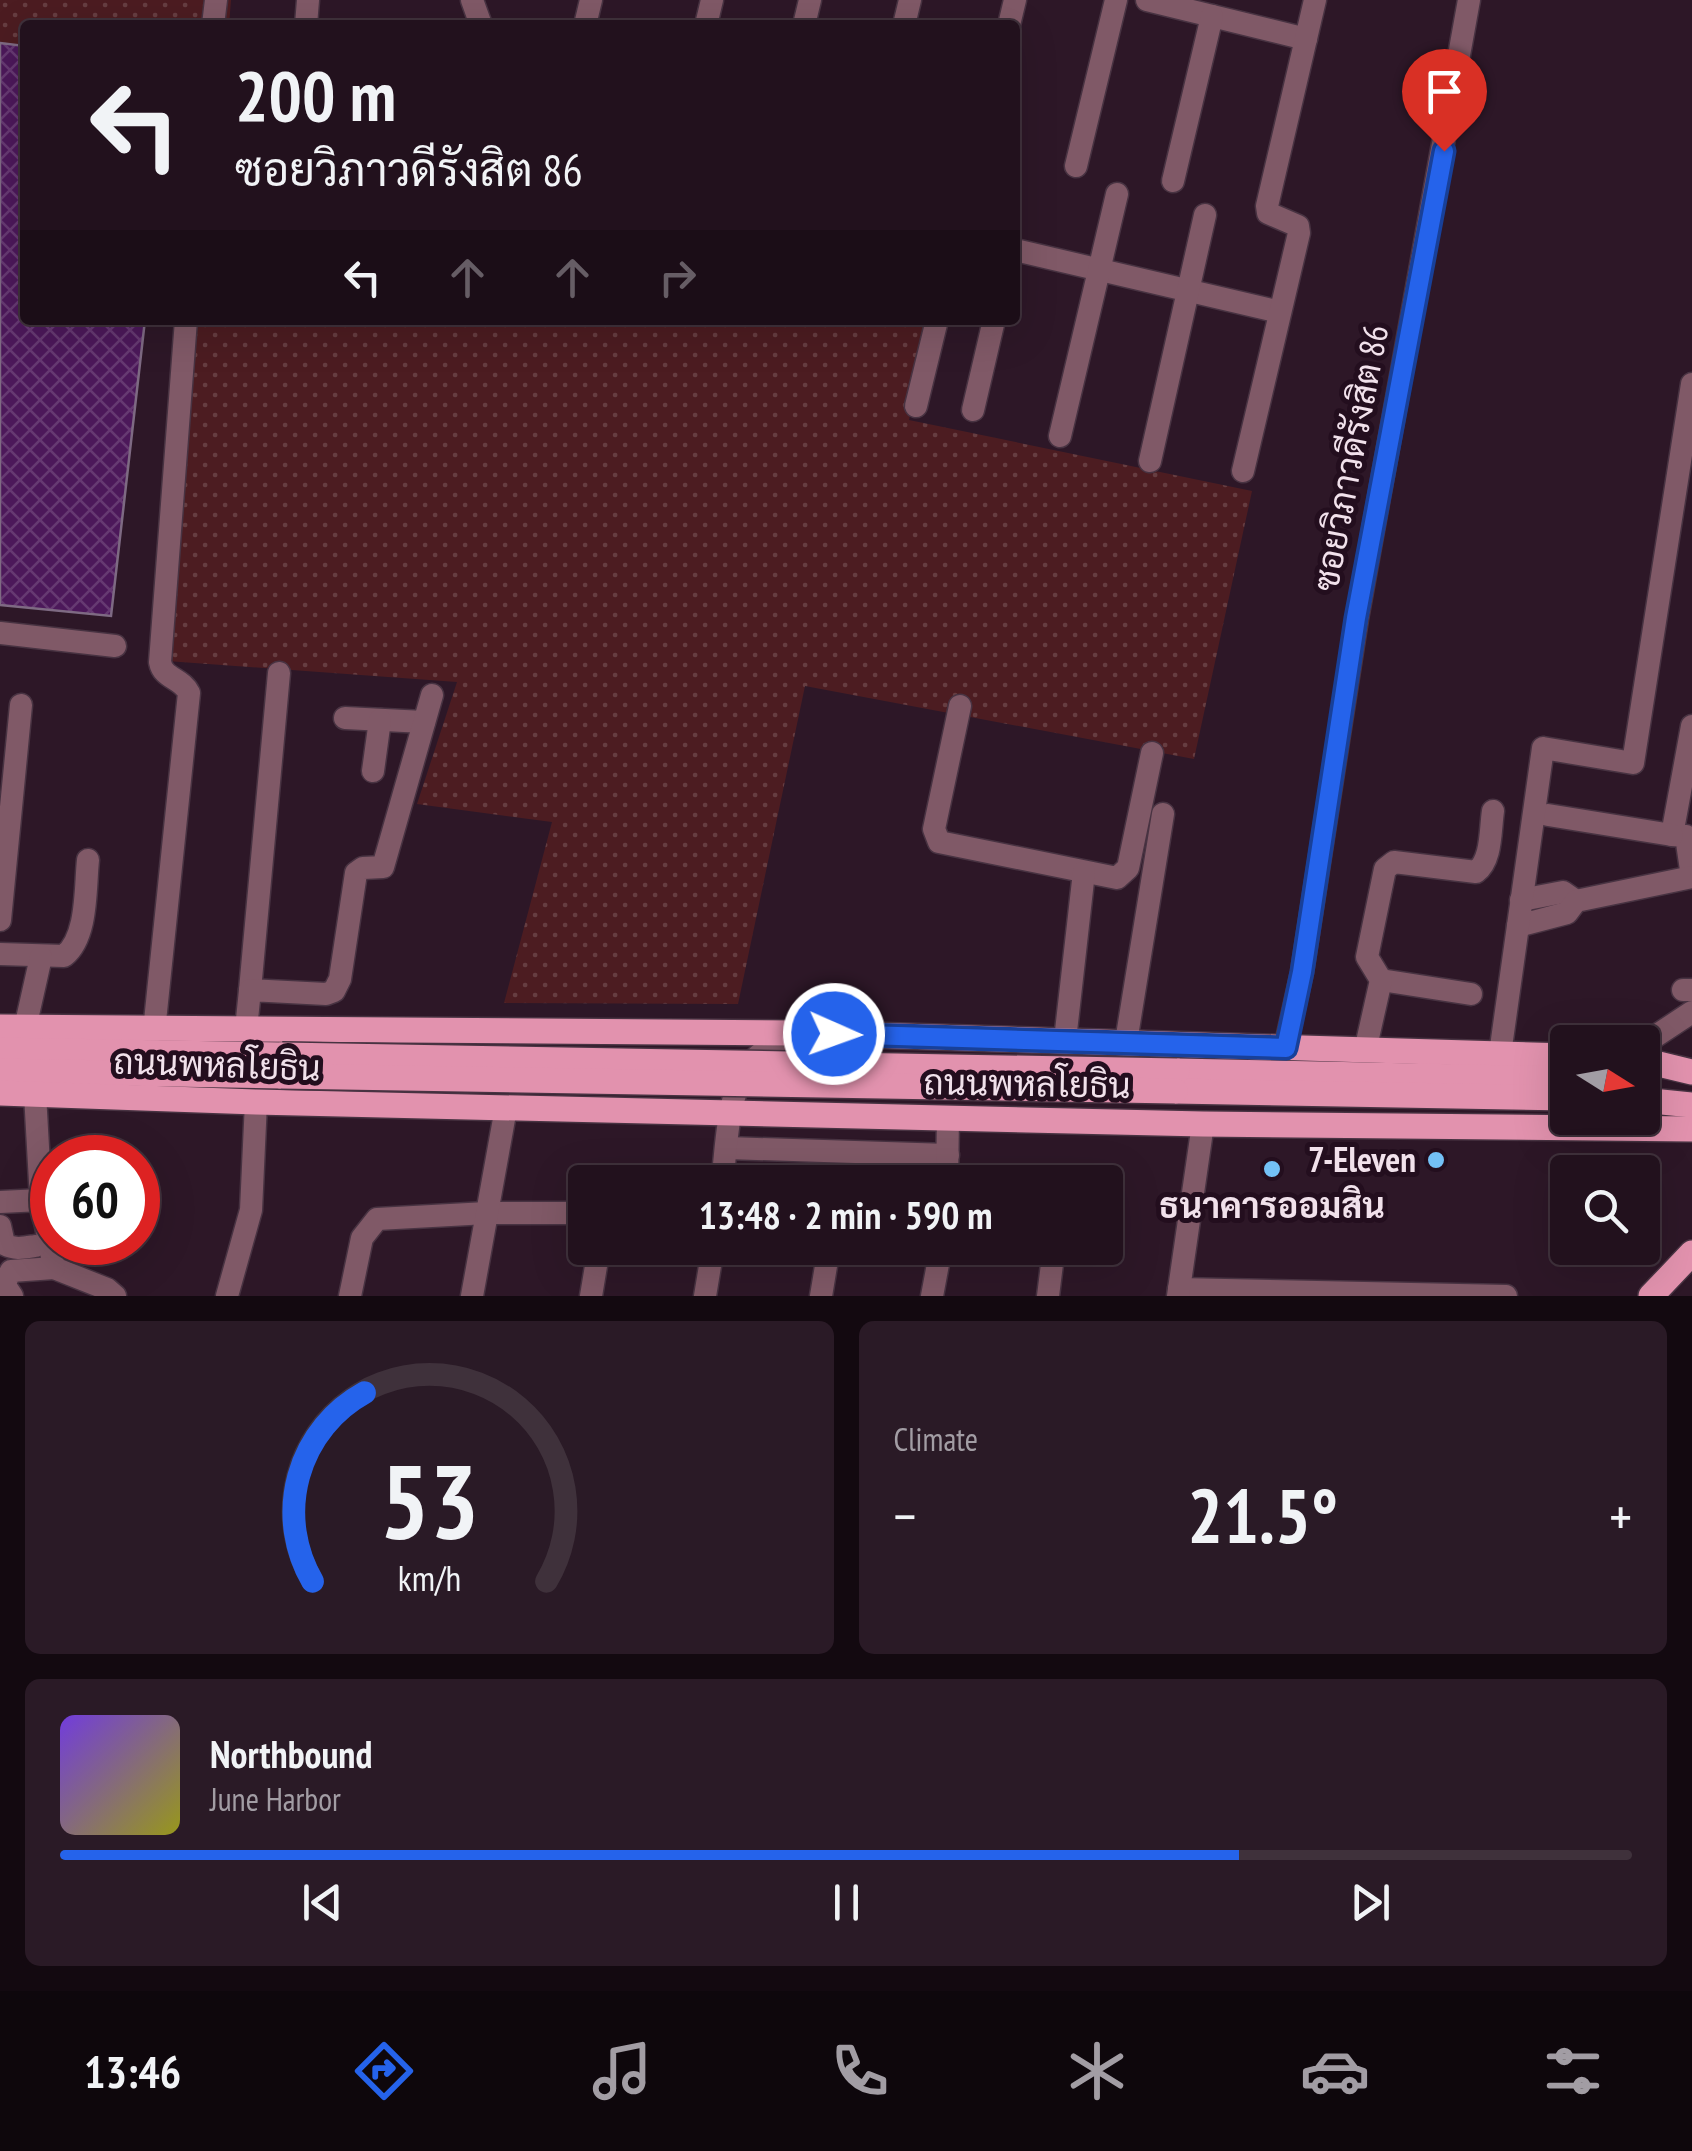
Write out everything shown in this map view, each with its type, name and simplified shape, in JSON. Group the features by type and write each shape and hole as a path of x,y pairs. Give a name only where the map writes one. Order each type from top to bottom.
{"main road":[{"name":"ถนนพหลโยธิน","path":"12,1028 800,1033 1550,1055"},
{"path":"563,1030 632,1040 650,1056 652,1068 646,1086 630,1098 563,1108"},
{"path":"894,1116 821,1104 811,1096 810,1075 818,1055 837,1042 902,1036"},
{"name":"ถนนพหลโยธิน","path":"0,1050 282,1066 1176,1082 1550,1097"},
{"path":"1660,1064 1690,1072"},
{"name":"ถนนพหลโยธิน","path":"0,1072 282,1066"},
{"path":"1660,1076 1690,1072"},
{"name":"ถนนพหลโยธิน","path":"1176,1082 1550,1078"},
{"name":"ถนนพหลโยธิน","path":"0,1092 730,1114 1203,1124 1692,1128"},
{"path":"1660,1102 1692,1105"},
{"path":"1651,1296 1692,1253"}],"street":[{"path":"1076,166 1116,0"},
{"path":"1147,0 1306,38"},
{"path":"1243,471 1300,233 1298,226 1268,213 1267,206 1314,0"},
{"name":"ซอยวิภาวดีรังสิต 86","path":"1286,1048 1302,972 1356,618 1469,0"},
{"path":"1173,181 1212,16"},
{"path":"1060,436 1117,194"},
{"path":"1150,461 1205,215"},
{"path":"1020,251 1280,312"},
{"path":"154,1031 189,693 180,681 166,675 160,662 186,325"},
{"path":"916,406 936,325"},
{"path":"973,410 993,325"},
{"path":"1500,1054 1543,748 1633,763 1692,384"},
{"path":"0,633 114,646"},
{"path":"246,1029 279,673"},
{"path":"250,990 326,994 334,991 340,980 356,873 363,868 382,867 432,695"},
{"path":"0,920 21,705"},
{"path":"960,706 934,829 939,842 1117,878 1125,872 1152,753"},
{"path":"345,718 424,722"},
{"path":"373,770 380,720"},
{"path":"1672,835 1692,726"},
{"path":"1364,1051 1382,980 1368,957 1385,869 1394,862 1476,872 1482,869 1493,811"},
{"path":"1126,1042 1163,814"},
{"path":"1518,926 1567,913 1576,902 1692,877 1686,836 1548,815"},
{"path":"0,954 64,956 75,943 88,860"},
{"path":"1065,1040 1084,872"},
{"path":"1521,900 1563,892 1576,902"},
{"path":"12,1028 41,957"},
{"path":"1382,980 1471,994"},
{"path":"1660,1027 1689,998"},
{"path":"724,1165 730,1114 739,1083 762,1052 800,1033"},
{"path":"35,1094 37,1135"},
{"path":"227,1296 252,1210 256,1102"},
{"path":"472,1296 506,1108"},
{"path":"948,1118 948,1165"},
{"path":"1203,1124 1179,1292 1506,1296"},
{"path":"727,1148 948,1155"},
{"path":"0,1202 30,1201"},
{"path":"350,1296 362,1238 377,1219 568,1213"},
{"path":"0,1226 4,1244 19,1249 30,1247"},
{"path":"591,1296 596,1265"},
{"path":"705,1296 710,1265"},
{"path":"821,1296 827,1265"},
{"path":"932,1296 938,1265"},
{"path":"1048,1296 1052,1265"},
{"path":"6,1285 11,1271 19,1268 54,1268 107,1294"}],"shaded area":[{"path":"0,0 231,0 229,20 20,20 20,45 0,43"},
{"path":"193,325 929,325 909,420 1252,491 1194,759 805,686 738,1004 504,1003 552,822 417,804 457,682 167,661"}],"building":[{"path":"0,43 20,45 20,325 144,325 111,616 0,605"}],"place":[{"name":"7-Eleven","path":"1436,1160"},
{"name":"ธนาคารออมสิน","path":"1272,1169"}],"route":[{"path":"834,1034 1286,1048 1302,972 1356,618 1444,151"}]}
